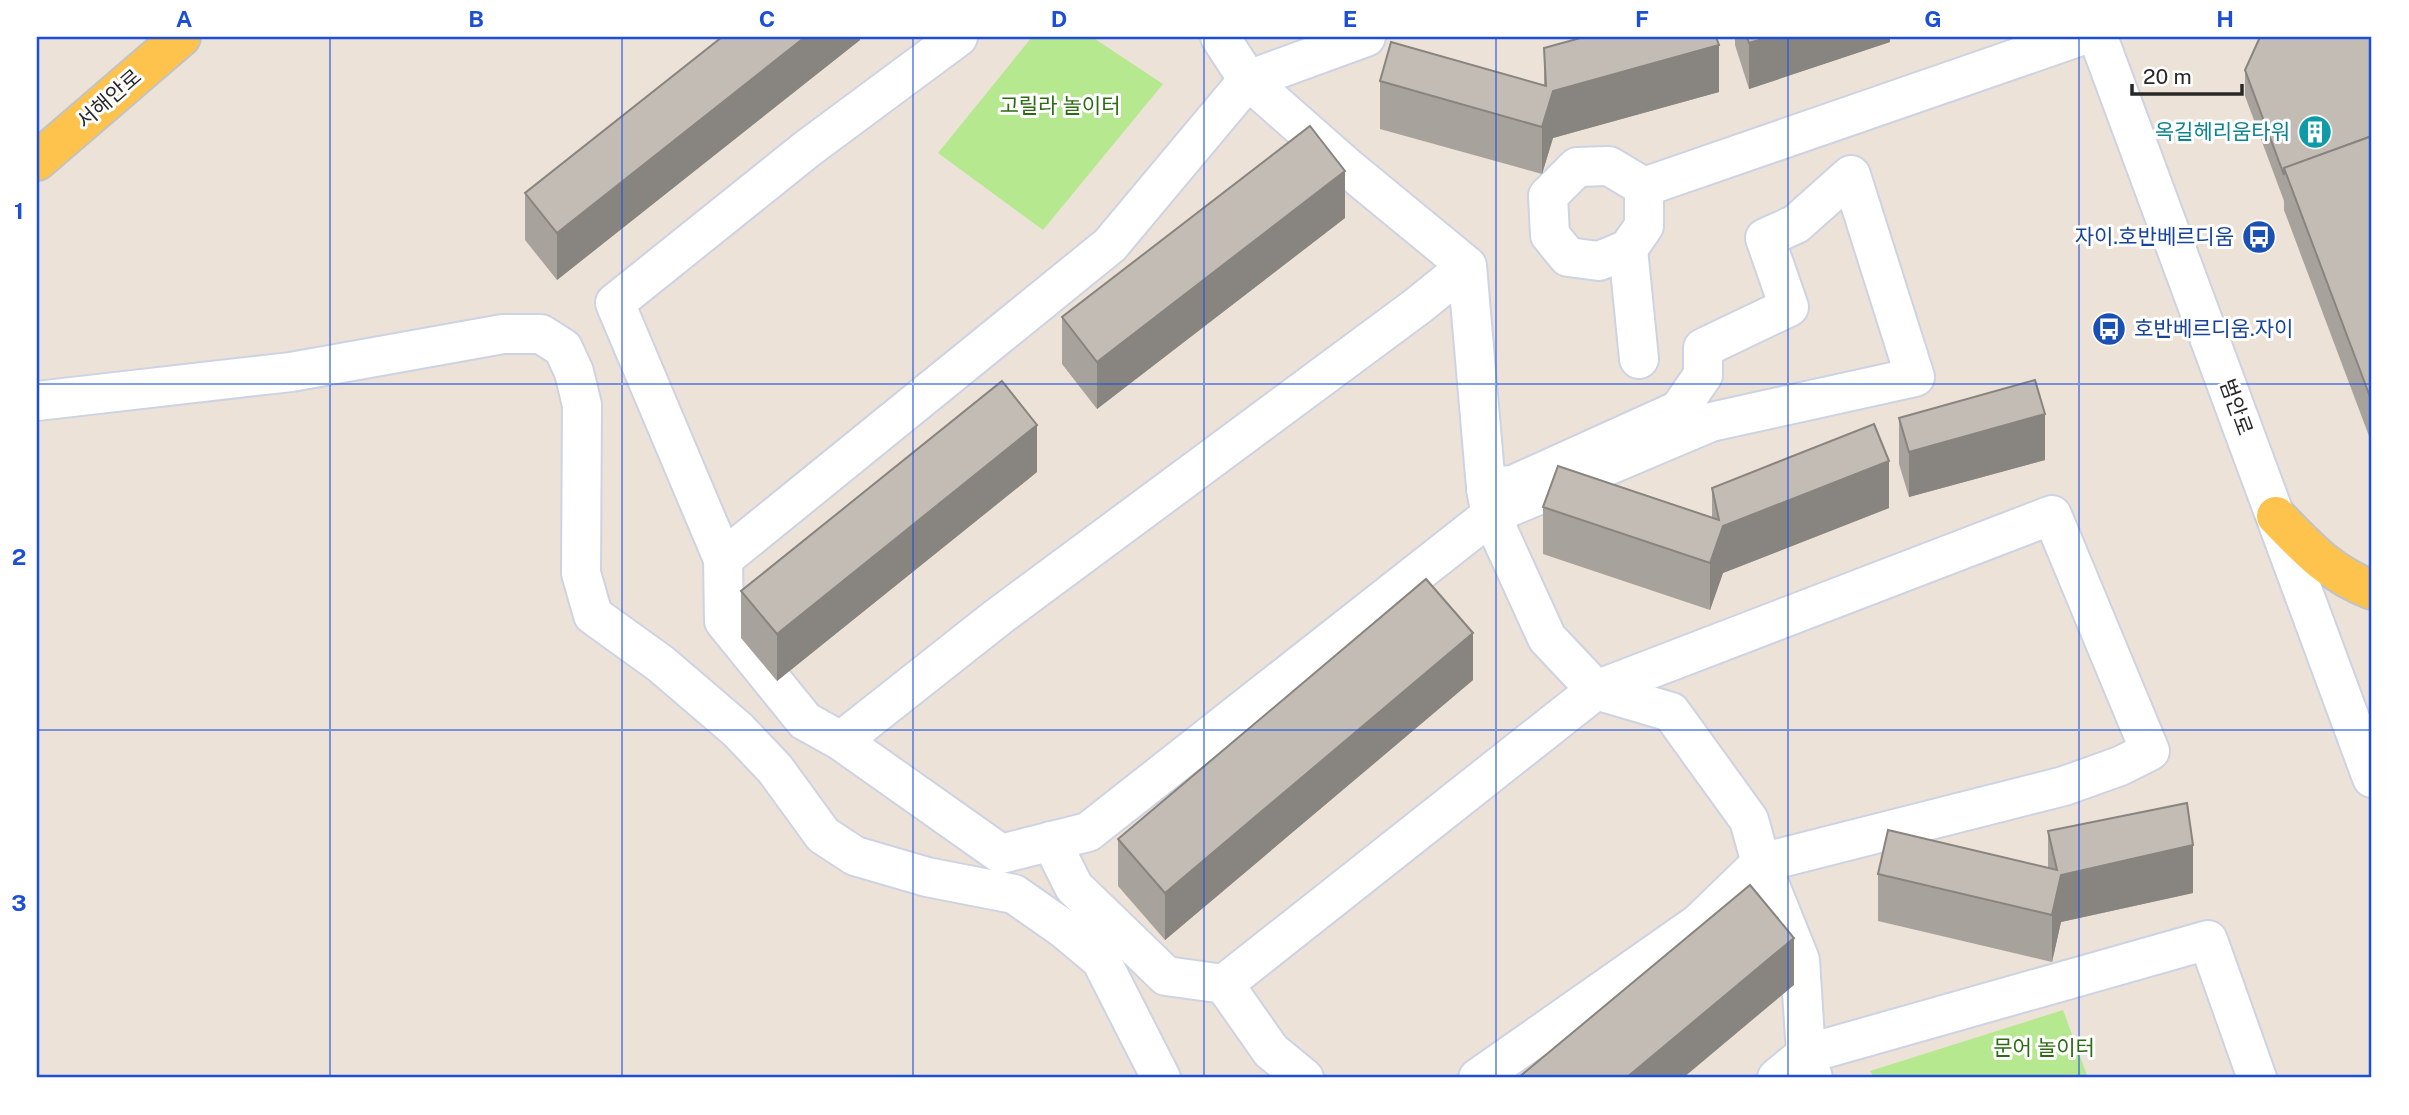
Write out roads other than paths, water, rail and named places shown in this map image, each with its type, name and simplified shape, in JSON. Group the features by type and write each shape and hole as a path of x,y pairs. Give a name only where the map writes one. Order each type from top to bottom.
{"main road":[{"name":"서해안로","path":"37,161 181,37"},
{"path":"2276,516 2316,558 2344,577 2372,590"}],"street":[{"path":"958,37 807,149 615,303 723,559 724,621 805,721 841,741 1002,854 1088,832 1488,501 1513,485 1679,410 1703,375 1703,348 1789,307 1765,239 1796,224 1851,175 1915,377 1711,422 1488,501"},
{"path":"1220,37 1248,80 1348,168 1467,266 1488,501 1547,638 1596,690 1671,712 1749,820 1761,863 1800,960 1810,1066"},
{"path":"723,559 1110,245 1248,80 1366,37"},
{"path":"1644,187 2078,37"},
{"name":"범안로","path":"2098,37 2372,778"},
{"path":"1609,166 1644,187 1644,226 1628,249 1599,261 1568,257 1550,235 1548,196 1577,167 1609,166"},
{"path":"1628,249 1639,359"},
{"path":"841,741 998,617 1419,305 1467,266"},
{"path":"37,401 291,372 503,334 541,334 563,348 582,405 581,573 593,615 661,664 738,730 775,769 823,835 855,856 927,877 1014,894 1064,929 1101,960 1161,1078"},
{"path":"1051,841 1074,887 1166,976 1224,984 1596,690 2053,515 2150,751 2120,766 2064,786 1761,863 1699,923 1478,1078"},
{"path":"1777,1078 2208,940 2257,1078"},
{"path":"1224,984 1271,1051 1304,1078"}],"place":[{"name":"옥길헤리움타워","path":"2315,132"},
{"name":"자이.호반베르디움","path":"2259,237"},
{"name":"호반베르디움.자이","path":"2109,329"}],"park label":[{"name":"고릴라 놀이터","path":"1060,106"},
{"name":"문어 놀이터","path":"2044,1048"}]}
